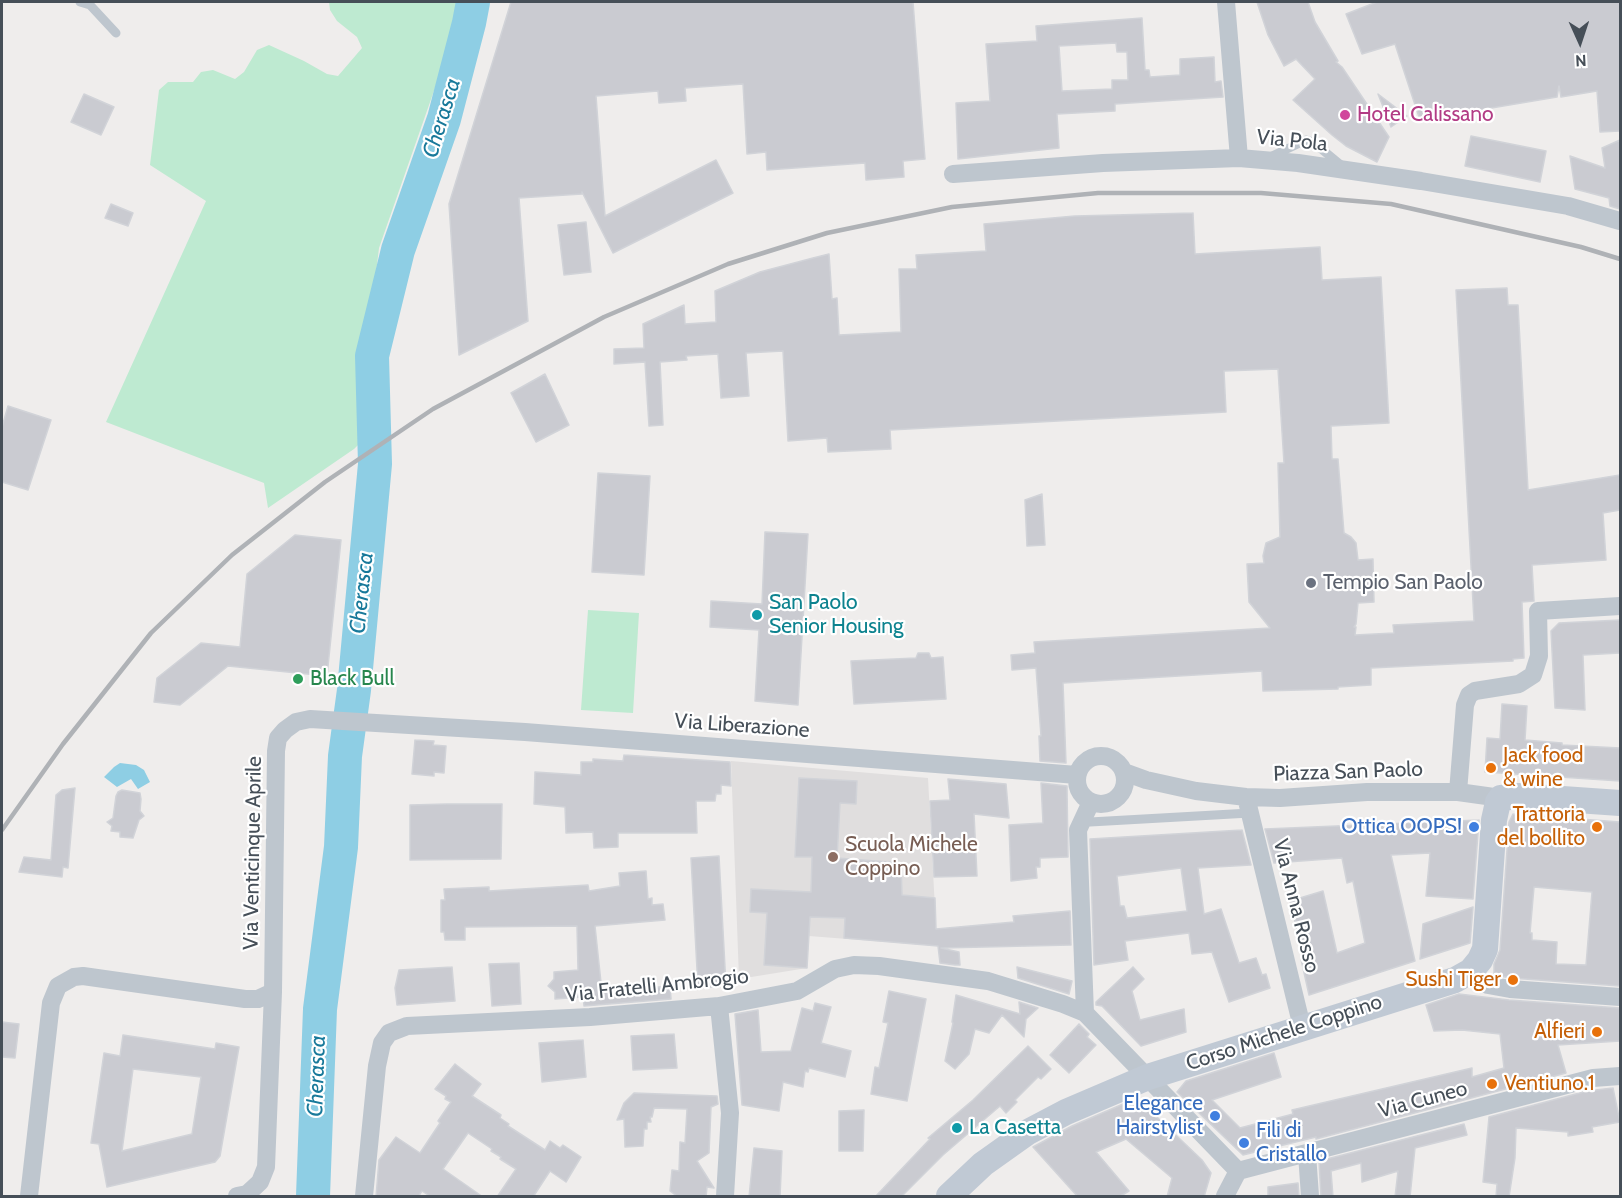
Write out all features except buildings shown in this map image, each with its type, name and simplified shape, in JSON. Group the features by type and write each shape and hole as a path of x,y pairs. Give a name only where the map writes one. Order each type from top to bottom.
{"main road":[{"path":"1471,971 1485,949 1494,820 1501,798 1519,796 1620,803"},
{"name":"Corso Michele Coppino","path":"949,1197 983,1164 1028,1132 1066,1112 1149,1077 1455,980 1471,971"}],"street":[{"path":"1226,2 1239,158"},
{"name":"Via Pola","path":"953,174 1103,163 1239,158 1421,181 1568,206 1620,221"},
{"path":"1458,792 1465,705 1469,695 1475,691 1519,684 1533,675 1539,656 1538,612 1620,606"},
{"name":"Via Venticinque Aprile","path":"237,1197 247,1194 260,1182 266,1167 273,992 278,738 296,722 310,719 403,725"},
{"name":"Via Liberazione","path":"403,725 525,732 1077,775"},
{"name":"Piazza San Paolo","path":"1077,775 1080,767 1087,760 1100,755 1112,758 1119,763 1124,772 1146,780 1248,805 1280,798 1367,792 1458,792 1501,798"},
{"path":"1121,794 1125,784 1124,772"},
{"path":"1077,775 1078,787 1088,808 1078,830 1085,1013 1238,1171 1225,1197"},
{"name":"Piazza San Paolo","path":"1088,808 1109,802 1121,794 1146,790 1196,791"},
{"name":"Via Anna Rosso","path":"1248,805 1302,1027"},
{"name":"Via Fratelli Ambrogio","path":"364,1197 382,1043 389,1033 407,1026 590,1017 719,1006 797,991 835,969 854,965 879,966 988,981 1085,1013"},
{"path":"1471,971 1488,985 1510,989 1620,997"},
{"path":"29,1197 51,1003 58,986 74,977 83,976 245,999 258,999 273,992"},
{"path":"719,1006 730,1113 725,1197"},
{"name":"Via Cuneo","path":"1238,1171 1593,1078 1620,1076"},
{"path":"1307,1154 1310,1197"}],"lane":[{"path":"80,2 90,5 116,33"},
{"name":"Piazza San Paolo","path":"1088,808 1090,822 1248,805"}],"shaded area":[{"name":"Scuola Michele Coppino","path":"731,761 928,778 937,946 809,936 807,968 739,979"}],"green space":[{"path":"329,2 465,2 379,248 373,298 363,440 354,449 268,508 264,483 106,422 206,201 150,165 159,90 168,82 193,82 201,72 213,70 235,79 244,72 257,50 269,45 327,74 338,76 362,48 357,37 337,21 330,10"},
{"path":"588,610 639,613 633,713 581,710"}],"water":[{"path":"120,763 136,765 144,770 150,782 138,789 131,779 117,787 104,777"}],"waterway":[{"name":"Cherasca","path":"313,1196 320,1009 341,847 345,756 354,690 375,464 372,356 398,250 444,119 473,2"}],"railway":[{"path":"2,830 63,744 151,633 232,555 325,482 433,409 604,317 728,264 827,233 952,207 1098,193 1261,193 1391,204 1581,247 1620,259"}],"place":[{"name":"Hotel Calissano","path":"1345,115"},
{"name":"Tempio San Paolo","path":"1311,583"},
{"name":"San Paolo Senior Housing","path":"757,615"},
{"name":"Black Bull","path":"298,679"},
{"name":"Jack food & wine","path":"1491,768"},
{"name":"Ottica OOPS!","path":"1474,827"},
{"name":"Trattoria del bollito","path":"1597,827"},
{"name":"Scuola Michele Coppino","path":"833,857"},
{"name":"Sushi Tiger","path":"1513,980"},
{"name":"Alfieri","path":"1597,1032"},
{"name":"Ventiuno.1","path":"1492,1084"},
{"name":"Elegance Hairstylist","path":"1215,1116"},
{"name":"La Casetta","path":"957,1128"},
{"name":"Fili di Cristallo","path":"1244,1143"}]}
